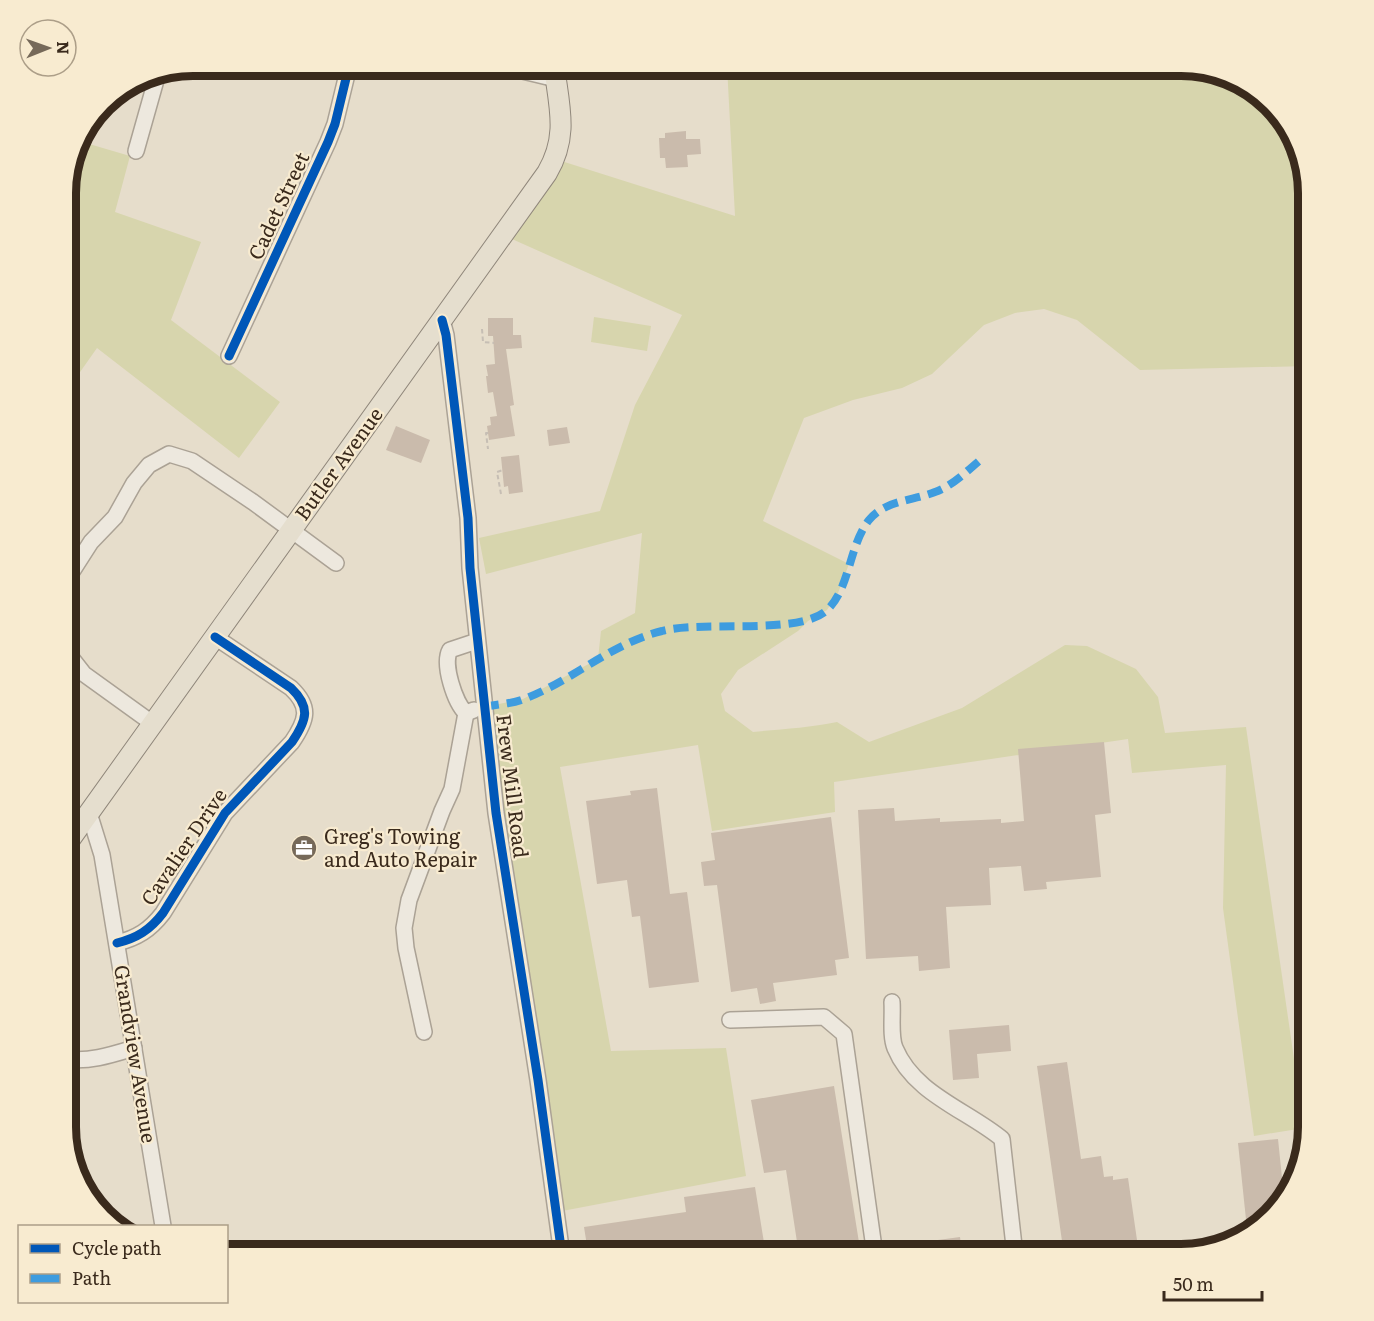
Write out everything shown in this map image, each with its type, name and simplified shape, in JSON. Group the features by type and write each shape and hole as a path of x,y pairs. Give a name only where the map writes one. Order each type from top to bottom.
{"main road":[{"name":"Butler Avenue","path":"77,830 548,173 560,144 561,128 555,77"}],"street":[{"name":"Cadet Street","path":"230,356 328,142 335,124 346,77"},
{"path":"136,151 155,83"},
{"name":"Frew Mill Road","path":"442,320 446,335 468,518 470,568 497,822 538,1080 560,1244"},
{"path":"77,564 91,542 115,517 134,483 149,465 169,454 192,461 336,563"},
{"name":"Cavalier Drive","path":"117,943 141,935 152,927 225,813 292,741 301,730 305,718 305,707 301,697 291,688 215,637"},
{"path":"466,713 460,707 457,698 448,669 447,654 450,650 477,641"},
{"path":"77,665 84,674 152,723"},
{"path":"466,713 484,707"},
{"path":"424,1032 406,948 404,928 409,900 452,789 466,713"},
{"name":"Grandview Avenue","path":"89,813 102,855 163,1225"},
{"path":"892,1002 894,1046 908,1070 941,1100 990,1129 1002,1139 1014,1244"},
{"path":"730,1020 824,1017 844,1034 873,1244"},
{"path":"77,1060 98,1059 134,1048"}],"path":[{"path":"482,329 483,342 494,343"},
{"path":"488,433 486,433 488,448"},
{"path":"501,494 497,472 502,470"}],"shaded area":[{"path":"728,76 1196,77 1225,85 1246,96 1269,116 1278,128 1289,149 1297,178 1297,366 1140,370 1077,320 1044,309 1015,313 984,325 932,374 902,388 853,400 804,418 763,521 849,564 838,593 827,610 738,670 721,694 725,711 753,732 837,722 869,742 962,708 1065,645 1087,646 1136,669 1158,697 1165,733 1246,727 1298,1086 1298,1129 1254,1136 1223,908 1226,765 1132,773 1128,739 834,782 835,812 712,831 698,745 560,767 611,1051 726,1048 746,1176 557,1212 484,707 523,699 598,659 601,631 635,613 642,533 486,574 479,538 600,511 635,405 682,315 503,235 555,159 735,216"},
{"path":"88,144 130,156 115,212 201,242 171,320 280,402 239,458 97,348 77,376 77,186 79,171"},
{"path":"594,317 651,326 647,351 591,342"}],"building":[{"path":"686,131 686,139 700,139 701,154 687,155 688,167 666,168 665,158 660,158 659,138 665,138 665,133"},
{"path":"488,318 513,318 513,335 521,335 522,348 506,349 514,405 510,406 515,436 489,440 487,426 491,425 490,417 497,416 493,392 488,393 486,376 488,376 486,365 495,364 493,336 488,336"},
{"path":"396,426 430,440 421,463 386,450"},
{"path":"567,427 570,443 549,446 547,430"},
{"path":"519,455 523,492 509,494 508,486 504,487 501,457"},
{"path":"1104,742 1111,813 1095,815 1101,877 1046,882 1047,889 1024,891 1021,866 989,868 991,905 946,907 950,968 919,971 918,956 866,959 858,810 894,808 895,821 940,818 940,822 1001,819 1001,823 1024,821 1018,749"},
{"path":"657,788 670,894 687,892 699,982 649,988 640,916 632,917 627,880 597,884 586,801 631,795 630,791"},
{"path":"831,817 849,958 835,960 837,975 773,983 776,1001 760,1004 757,988 731,992 717,885 704,886 701,862 715,860 711,833"},
{"path":"1009,1025 1011,1051 977,1054 979,1078 953,1080 949,1030"},
{"path":"1067,1062 1081,1159 1101,1156 1104,1177 1113,1176 1113,1180 1128,1178 1137,1240 1122,1241 1123,1244 1062,1244 1037,1066"},
{"path":"834,1086 859,1244 797,1244 786,1170 764,1173 751,1100"},
{"path":"1278,1139 1283,1185 1273,1199 1247,1225 1238,1143"},
{"path":"755,1187 764,1244 587,1244 584,1227 686,1212 684,1197"},
{"path":"960,1237 961,1244 923,1244 923,1242"}],"marked path":[{"path":"484,707 524,699 626,644 662,631 680,628 773,625 814,618 827,610 835,601 862,530 876,513 883,508 927,495 947,486 979,461"}],"cycle path":[{"path":"229,356 328,142 335,124 346,77"},
{"path":"442,320 446,335 468,518 470,568 496,813 538,1080 560,1244"},
{"path":"117,943 143,932 158,919 225,813 292,742 304,720 302,701 291,688 215,637"}],"place":[{"name":"Greg's Towing and Auto Repair","path":"304,848"}]}
